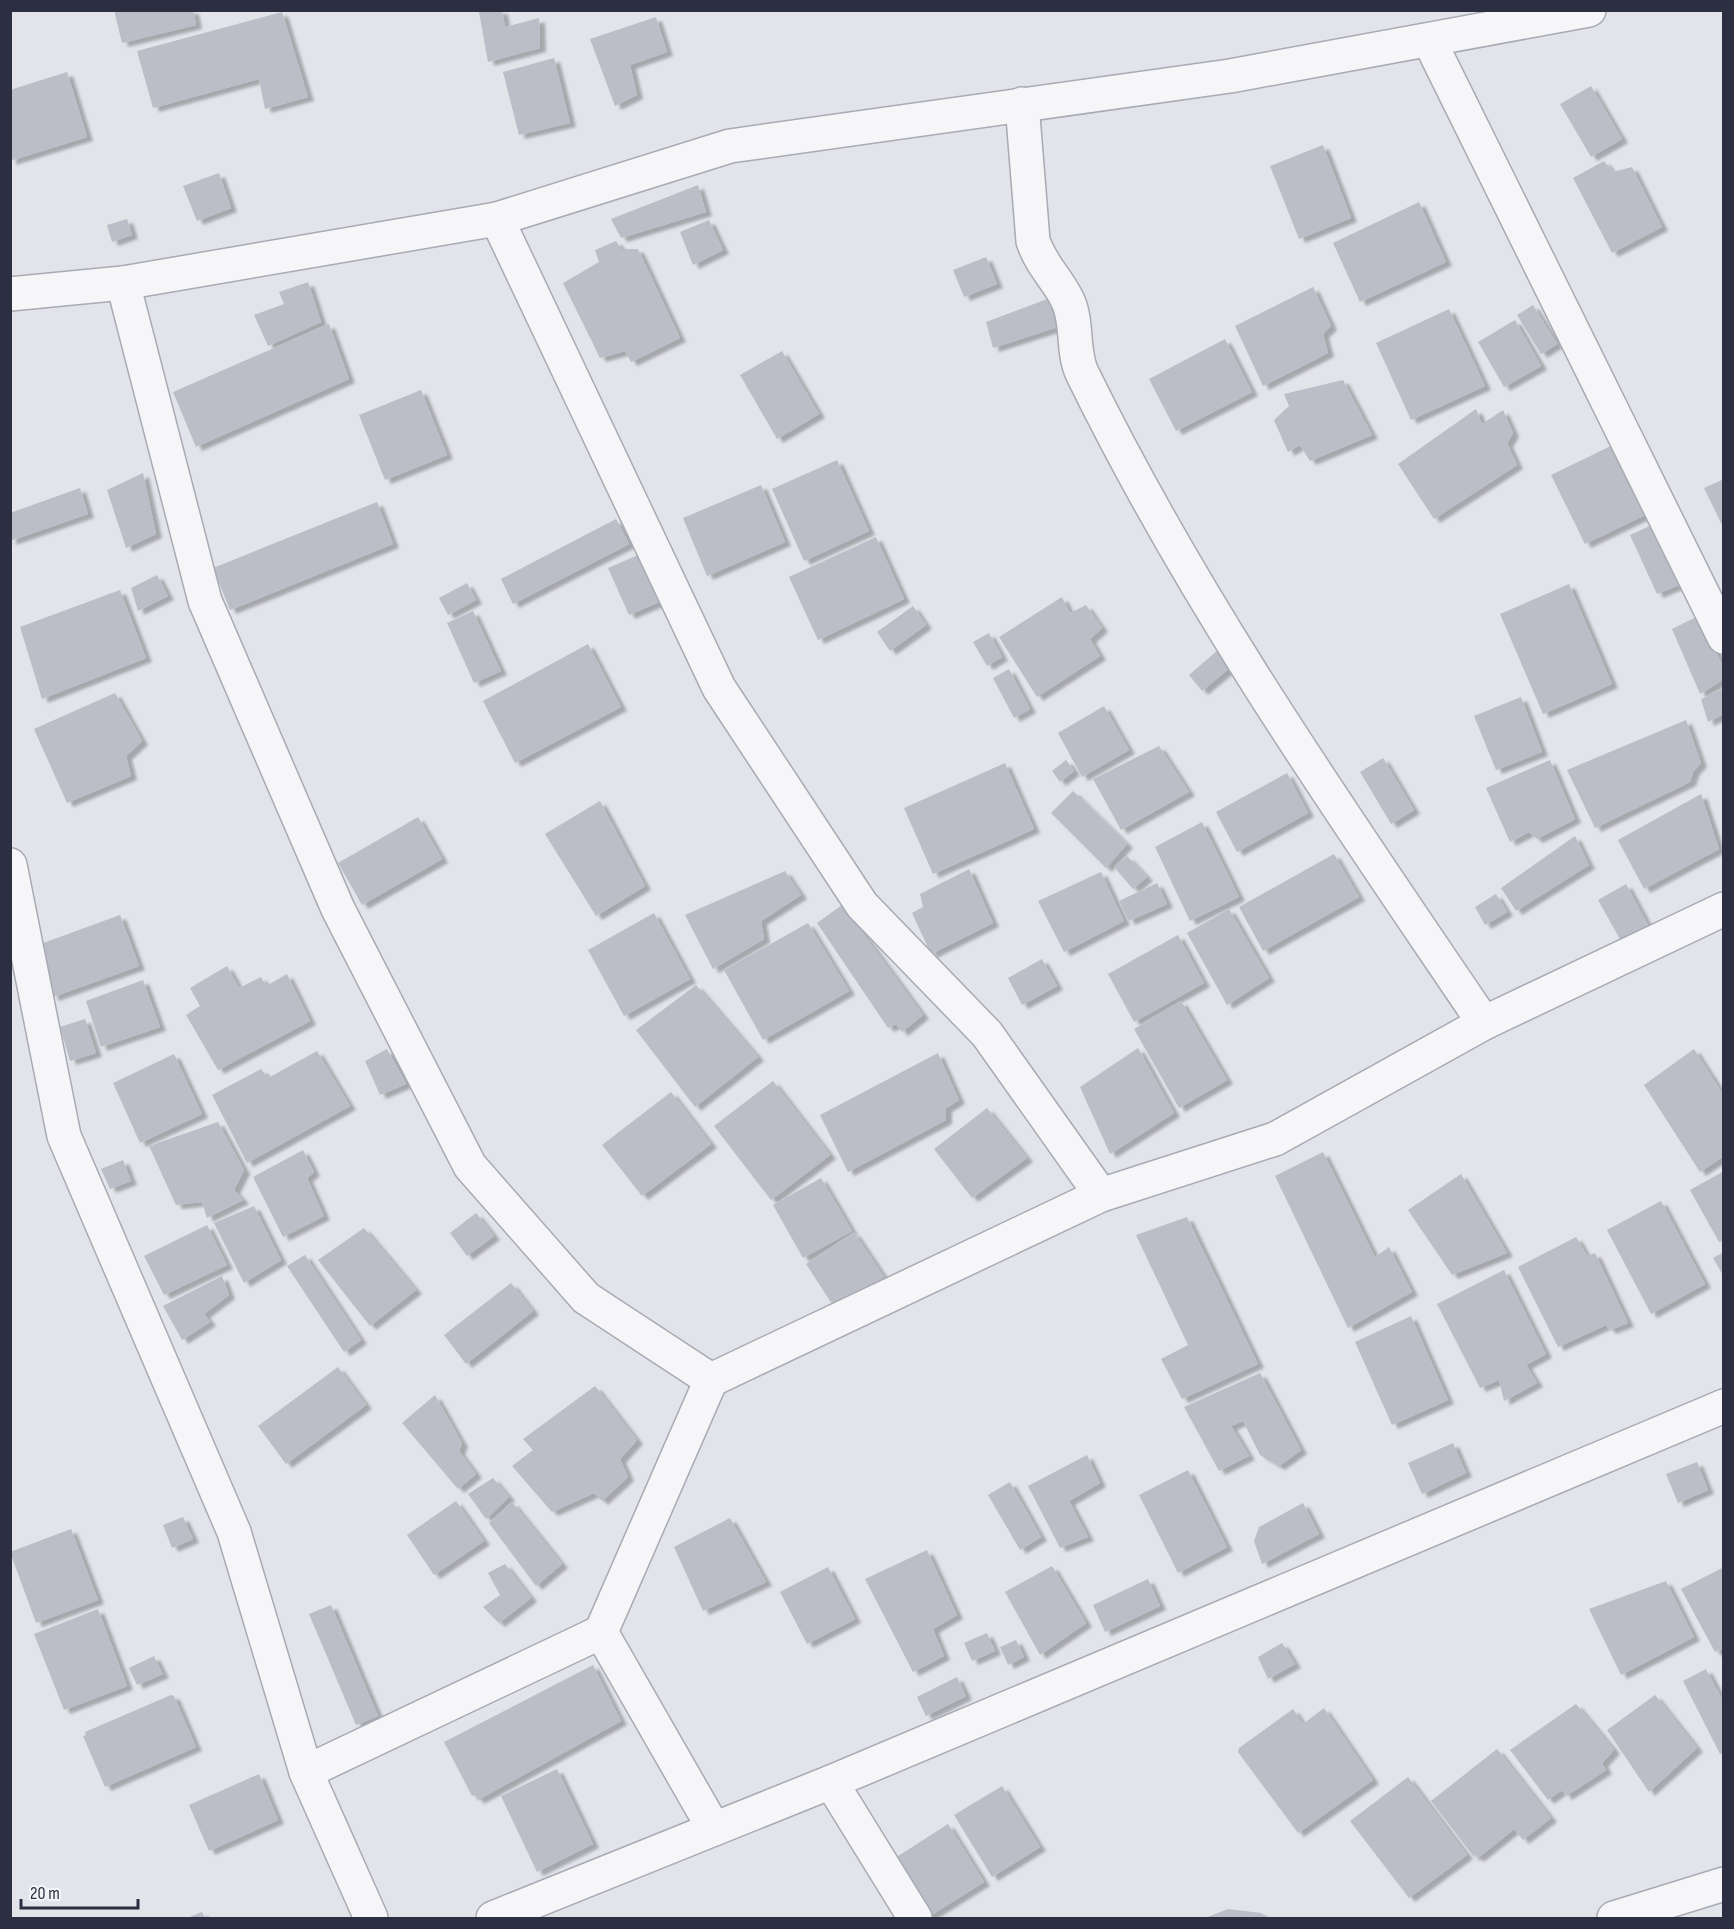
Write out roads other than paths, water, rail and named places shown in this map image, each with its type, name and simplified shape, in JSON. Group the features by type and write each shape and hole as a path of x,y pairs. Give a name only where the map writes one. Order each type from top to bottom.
{"street":[{"path":"10,294 123,283 497,219 730,146 1230,76 1589,10"},
{"path":"1429,40 1724,636"},
{"path":"1022,105 1033,241 1040,260 1068,300 1081,372 1177,551 1239,655 1484,1023"},
{"path":"497,219 718,688 862,905 987,1034 1101,1196"},
{"path":"123,283 205,601 338,909 470,1166 586,1298 711,1380"},
{"path":"10,865 64,1136 234,1532 306,1772 371,1918"},
{"path":"306,1772 601,1632 711,1380 1101,1196 1275,1139 1484,1023 1724,909"},
{"path":"493,1918 831,1782 1724,1406"},
{"path":"601,1632 714,1829"},
{"path":"831,1782 915,1918"},
{"path":"1614,1918 1724,1884"}]}
